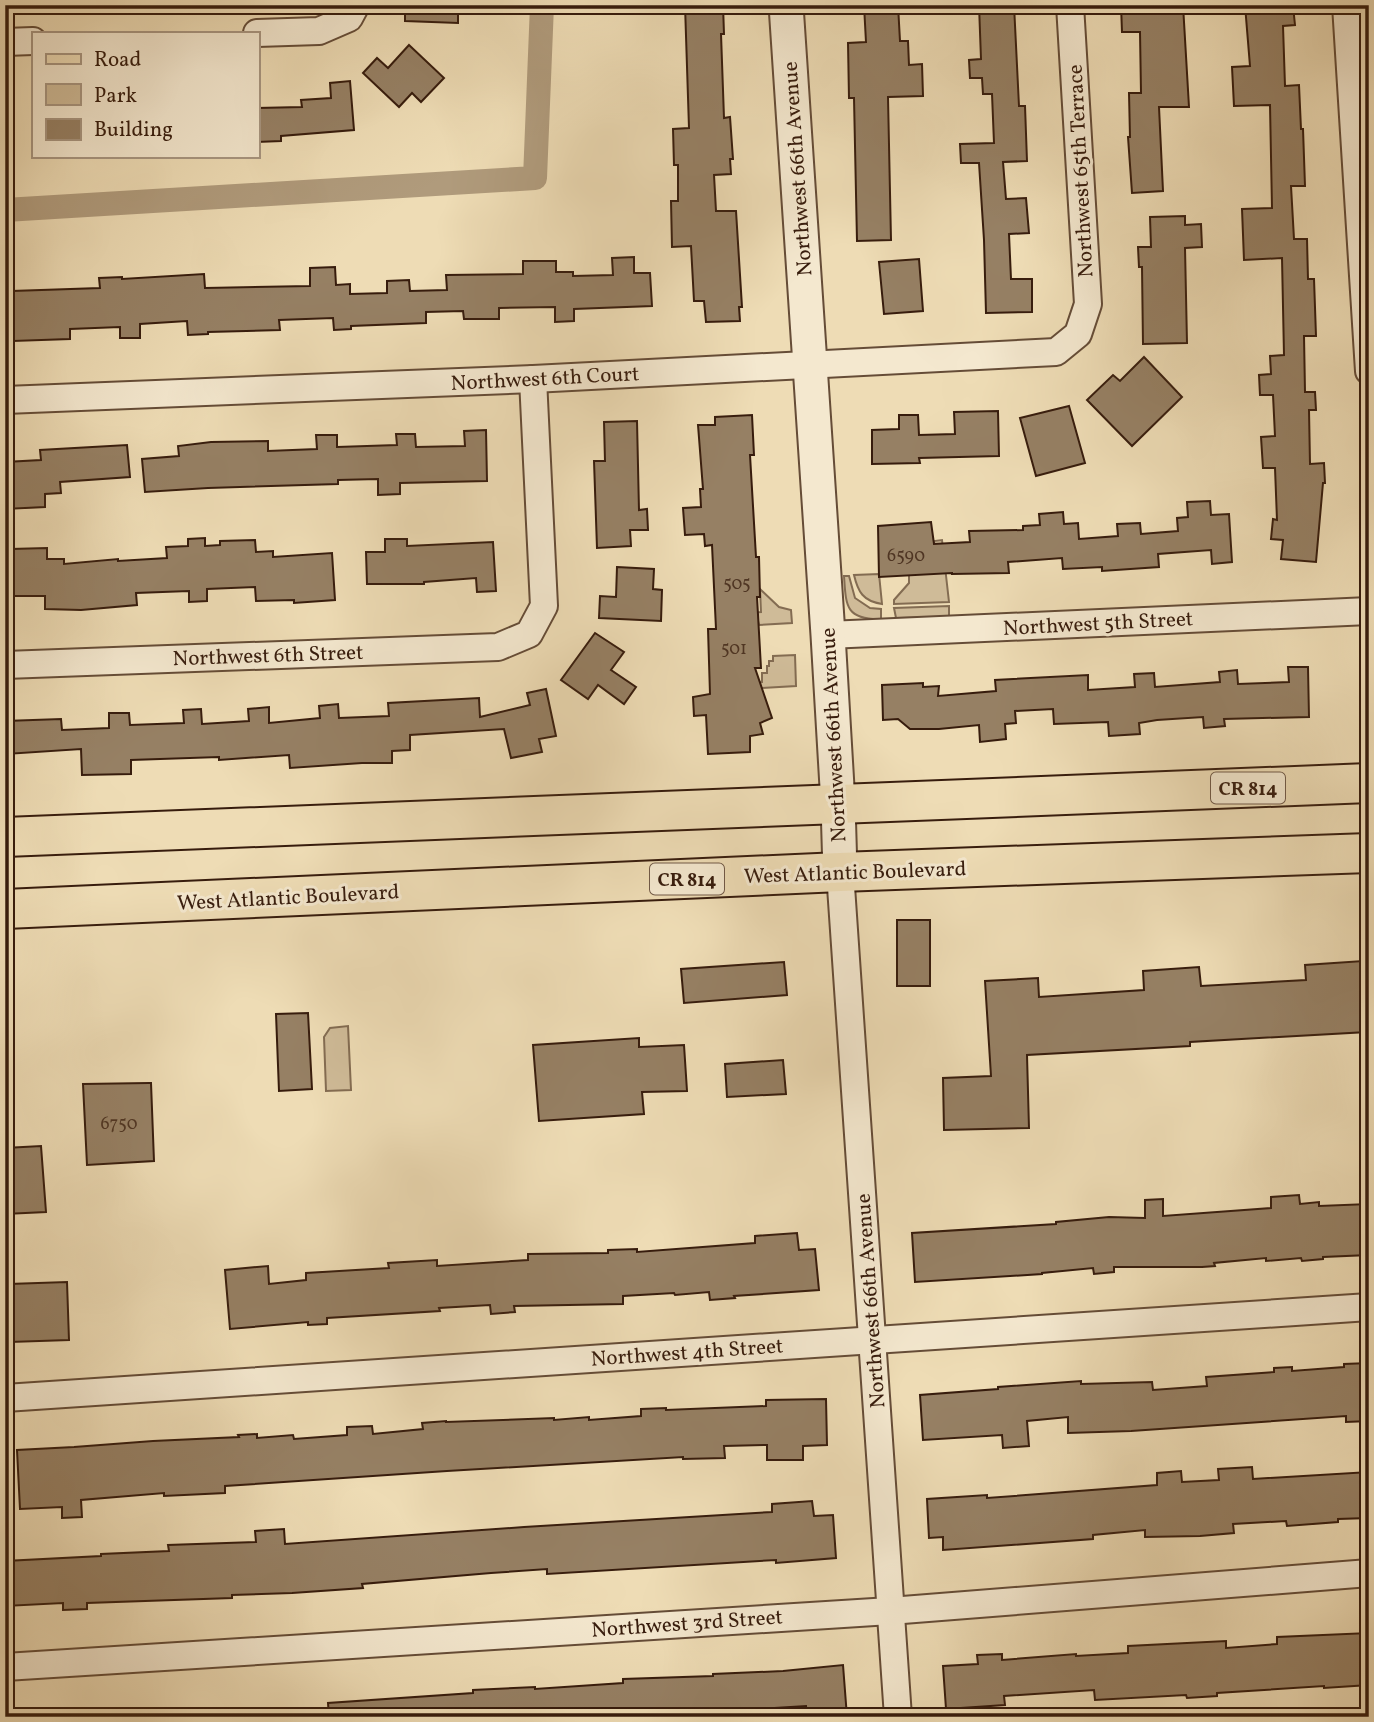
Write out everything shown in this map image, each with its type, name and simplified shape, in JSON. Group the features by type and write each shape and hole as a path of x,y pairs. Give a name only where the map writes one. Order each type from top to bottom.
{"main road":[{"name":"CR 814","path":"5,837 1369,783"},
{"name":"West Atlantic Boulevard","path":"5,909 840,872 1369,853"}],"street":[{"name":"Northwest 66th Avenue","path":"786,5 828,635 840,872 898,1717"},
{"name":"Northwest 65th Terrace","path":"1070,5 1088,303 1078,334"},
{"path":"1346,5 1369,371"},
{"path":"259,33 319,31 352,11"},
{"path":"5,42 32,41"},
{"name":"Northwest 6th Court","path":"5,400 533,379 1056,352 1078,334"},
{"name":"Northwest 6th Street","path":"5,665 498,647 529,634 544,606 533,379"},
{"name":"Northwest 5th Street","path":"828,635 1369,611"},
{"name":"Northwest 4th Street","path":"5,1398 1369,1307"},
{"name":"Northwest 3rd Street","path":"5,1667 890,1611 1369,1573"}],"green space":[{"path":"942,540 949,602 894,604 894,600 909,583 909,575 936,570 934,541"},
{"path":"879,574 882,604 870,601 862,595 854,575"},
{"path":"844,576 849,576 855,598 870,608 881,609 881,619 860,617 850,609"},
{"path":"760,589 779,607 791,610 792,623 759,625 758,621 728,622 728,614 761,612"},
{"path":"949,606 949,617 896,618 894,608"},
{"path":"795,655 796,686 728,690 727,684 762,682 762,673 767,673 767,666 769,661 773,661 773,656"},
{"path":"348,1026 351,1090 326,1091 324,1037 330,1028"}],"building":[{"path":"405,5 458,5 458,23 405,21"},
{"path":"685,5 723,5 724,34 721,34 724,118 730,117 733,159 730,159 731,174 714,175 716,211 736,211 742,307 739,307 740,321 706,322 704,301 694,301 691,246 672,247 671,201 678,201 678,165 674,165 673,129 689,128"},
{"path":"864,5 898,5 900,41 908,41 909,65 922,64 923,96 888,97 891,240 857,241 854,98 849,98 848,43 866,42"},
{"path":"979,5 1014,5 1019,106 1025,106 1027,161 1003,162 1006,199 1026,198 1029,233 1009,234 1011,279 1032,279 1032,312 986,313 979,163 961,163 960,144 994,143 992,94 983,94 982,78 970,78 969,60 981,59"},
{"path":"1121,5 1183,5 1189,107 1159,107 1163,191 1132,193 1128,137 1129,93 1141,93 1140,32 1122,32"},
{"path":"1245,5 1293,6 1295,25 1283,26 1285,86 1299,85 1305,186 1291,186 1294,239 1307,239 1308,279 1314,279 1316,336 1304,336 1305,392 1315,392 1316,410 1309,410 1310,464 1324,463 1325,483 1316,562 1281,559 1283,540 1271,539 1273,519 1277,520 1275,468 1263,468 1261,437 1275,436 1273,395 1260,395 1259,375 1271,374 1270,356 1284,355 1282,258 1244,260 1242,209 1272,208 1270,105 1234,106 1232,67 1250,66"},
{"path":"409,45 444,78 421,102 412,93 399,107 363,73 377,58 388,68"},
{"path":"350,81 354,130 281,136 281,141 259,142 259,108 302,107 301,100 331,98 330,83"},
{"path":"1185,216 1185,225 1201,224 1202,247 1185,248 1187,343 1143,344 1142,267 1139,267 1138,247 1151,247 1150,217"},
{"path":"634,257 634,273 650,273 652,306 574,309 574,321 555,322 555,307 499,308 499,319 464,319 463,311 426,312 426,323 351,326 351,329 334,330 333,318 279,320 280,330 188,335 187,321 140,324 140,338 120,338 120,327 70,329 70,339 13,341 12,291 100,288 99,278 204,274 205,288 310,286 310,268 335,267 336,285 350,284 350,294 387,293 387,281 409,280 410,291 447,290 446,275 523,274 523,261 556,261 556,272 573,272 573,276 613,275 612,258"},
{"path":"919,259 923,311 884,314 879,262"},
{"path":"1144,357 1182,397 1132,446 1087,400 1113,375 1120,381"},
{"path":"1069,406 1085,463 1036,476 1020,418"},
{"path":"998,411 999,456 919,458 920,463 872,464 872,430 899,429 899,415 918,415 919,435 955,434 954,412"},
{"path":"752,415 754,455 750,455 756,557 759,557 760,597 757,597 761,668 755,668 772,718 760,723 763,734 750,736 750,752 708,754 706,715 694,716 693,697 710,694 708,629 716,629 712,545 705,546 704,534 685,535 683,508 701,507 700,489 703,489 698,425 715,425 715,417"},
{"path":"637,421 639,510 647,509 648,530 630,530 631,546 597,548 594,461 605,461 604,422"},
{"path":"486,430 487,481 400,483 400,494 378,495 378,479 338,480 338,484 145,492 142,459 179,456 178,446 211,442 268,441 268,451 317,449 316,435 337,435 337,447 397,445 396,434 415,434 416,447 465,446 464,431"},
{"path":"127,445 130,477 60,482 61,493 45,494 45,507 5,509 5,462 41,460 40,450"},
{"path":"1210,501 1211,515 1229,514 1232,562 1212,564 1211,550 1158,554 1159,567 1102,571 1102,567 1063,569 1062,558 1008,562 1009,573 879,577 878,526 931,522 934,544 970,542 969,531 1023,530 1023,526 1040,525 1039,514 1063,512 1064,524 1078,523 1079,539 1118,536 1117,524 1140,523 1141,534 1178,531 1177,518 1188,517 1187,502"},
{"path":"205,538 205,546 220,545 220,541 255,540 256,552 273,551 273,557 332,553 335,600 294,603 294,600 256,601 255,587 207,589 207,601 189,602 189,591 136,593 137,605 81,610 45,609 45,596 12,596 11,549 47,548 47,559 64,559 64,564 118,561 167,558 166,547 188,546 188,539"},
{"path":"385,539 407,539 407,546 493,542 496,591 477,592 476,578 424,584 367,584 366,552 385,552"},
{"path":"617,567 654,569 653,589 662,590 661,621 599,618 600,596 616,597"},
{"path":"595,633 624,652 611,670 636,687 624,704 598,685 588,699 561,680"},
{"path":"1288,667 1308,667 1309,717 1224,719 1225,726 1204,728 1203,717 1157,720 1139,723 1140,734 1109,736 1108,722 1054,724 1053,709 1015,711 1016,723 1005,724 1006,739 980,742 979,725 910,729 898,719 883,720 882,685 923,683 923,687 939,686 938,696 996,691 995,680 1088,675 1088,690 1135,687 1134,674 1154,673 1155,687 1220,682 1219,672 1237,670 1238,684 1289,682"},
{"path":"546,689 556,736 539,739 542,752 511,758 504,729 410,735 410,750 392,751 392,763 290,768 289,755 219,760 219,757 131,760 131,774 82,775 81,749 6,754 5,721 61,719 62,730 109,728 109,713 129,713 130,725 184,723 183,710 201,709 202,724 249,721 248,709 269,707 269,723 320,718 319,706 338,704 339,718 389,716 388,703 479,698 480,717 530,705 527,693"},
{"path":"897,920 930,920 930,986 897,986"},
{"path":"1363,961 1367,1032 1027,1055 1029,1128 944,1130 943,1078 991,1076 985,981 1038,978 1039,997 1144,990 1143,971 1199,967 1201,986 1306,980 1305,965"},
{"path":"784,962 787,995 684,1003 681,969"},
{"path":"308,1013 312,1089 279,1091 276,1014"},
{"path":"639,1038 639,1047 684,1045 687,1091 642,1092 644,1114 539,1121 533,1045"},
{"path":"783,1060 786,1094 727,1097 725,1064"},
{"path":"151,1083 154,1161 87,1165 83,1084"},
{"path":"41,1146 46,1212 5,1214 5,1148"},
{"path":"1299,1195 1300,1204 1369,1204 1369,1255 1323,1257 1302,1261 1301,1258 1266,1261 1266,1258 1214,1263 1215,1266 1202,1267 1114,1267 1114,1272 1094,1274 1093,1268 915,1282 912,1233 1056,1224 1109,1217 1145,1218 1145,1200 1163,1199 1163,1216 1271,1208 1271,1197"},
{"path":"797,1233 799,1250 815,1249 819,1290 710,1300 709,1292 623,1296 623,1304 514,1306 515,1312 491,1314 490,1305 439,1308 440,1311 327,1318 327,1324 308,1325 308,1322 230,1329 225,1270 268,1266 269,1284 306,1280 306,1273 389,1268 388,1263 437,1260 437,1266 528,1260 528,1254 608,1253 608,1250 637,1249 637,1252 755,1243 755,1236"},
{"path":"67,1282 69,1340 10,1342 9,1284"},
{"path":"1369,1363 1369,1421 1346,1422 1346,1416 1068,1433 1068,1417 1027,1421 1029,1446 1003,1448 1002,1435 923,1440 920,1395 1081,1381 1081,1384 1152,1382 1153,1390 1207,1386 1206,1377 1274,1372 1274,1368 1292,1367 1292,1371"},
{"path":"826,1399 827,1445 803,1446 803,1460 767,1460 767,1445 724,1446 725,1458 683,1457 447,1471 225,1486 225,1493 164,1496 164,1493 81,1500 82,1517 62,1518 62,1507 20,1509 17,1450 257,1434 257,1438 293,1435 294,1439 347,1435 347,1427 372,1426 373,1434 423,1429 422,1423 446,1421 589,1417 589,1420 641,1416 641,1409 766,1406 766,1400"},
{"path":"1252,1467 1253,1479 1369,1472 1369,1518 1287,1526 1286,1521 1233,1524 1234,1533 1200,1536 1145,1537 1145,1530 1093,1535 1093,1539 943,1550 943,1537 929,1538 927,1499 987,1495 987,1498 1157,1485 1157,1473 1181,1471 1182,1482 1219,1480 1218,1469"},
{"path":"812,1501 814,1516 833,1515 836,1558 547,1574 547,1569 362,1584 363,1588 232,1595 232,1598 87,1603 87,1609 63,1610 63,1603 5,1606 5,1561 169,1551 168,1545 256,1542 255,1531 284,1529 285,1544 772,1512 772,1504"},
{"path":"1369,1633 1369,1685 1217,1693 1217,1696 1187,1698 1186,1695 1095,1700 1094,1690 1004,1696 1005,1705 946,1709 943,1666 978,1664 977,1655 1002,1654 1002,1660 1076,1656 1128,1653 1128,1646 1226,1641 1226,1648 1277,1644 1277,1637"},
{"path":"843,1665 847,1717 807,1717 806,1706 760,1709 760,1717 329,1717 328,1703 473,1693 473,1690 535,1689 623,1683 623,1679 713,1676"}],"waterway":[{"path":"5,210 535,178 542,5"}]}
